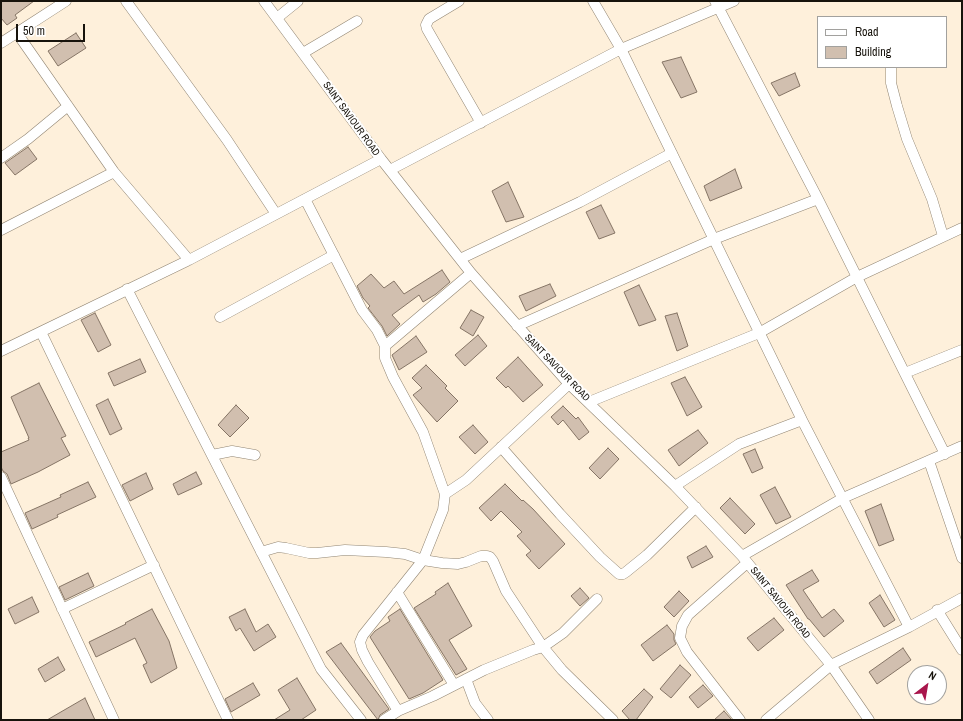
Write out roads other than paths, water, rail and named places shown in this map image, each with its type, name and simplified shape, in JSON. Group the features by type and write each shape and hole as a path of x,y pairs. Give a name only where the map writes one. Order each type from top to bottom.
{"street":[{"path":"1,43 66,1"},
{"path":"126,1 227,140 276,214"},
{"name":"SAINT SAVIOUR ROAD","path":"264,1 381,159 471,273 569,384 675,486 745,560 831,665 869,720"},
{"path":"277,18 298,1"},
{"path":"459,1 429,19 426,25 430,37 481,123"},
{"path":"593,1 621,49 802,420 909,627"},
{"path":"390,170 621,49 717,4 734,1"},
{"path":"717,4 818,199 946,454"},
{"path":"303,54 357,21"},
{"path":"17,33 114,172 189,260"},
{"path":"891,68 891,83 907,139 932,199 944,236"},
{"path":"1,158 28,139 68,106"},
{"path":"460,259 580,202 672,153"},
{"path":"1,351 189,260 381,159"},
{"path":"1,230 114,172"},
{"path":"305,199 362,310 377,330 384,346 385,358 393,377 423,432 446,494 443,510 423,560 363,635 360,642 368,662 398,711"},
{"path":"517,326 714,239 818,199"},
{"path":"589,402 759,332 857,277 962,228"},
{"path":"220,317 334,255"},
{"path":"384,346 471,273"},
{"path":"127,289 321,669 361,720"},
{"path":"41,332 228,720"},
{"path":"905,373 962,350"},
{"path":"446,494 466,480 569,384"},
{"path":"675,486 739,444 802,420"},
{"path":"740,720 687,652 680,638 682,626 688,615 745,560 842,498 962,446"},
{"path":"501,447 560,514 600,557 619,574 626,572 647,555 696,507"},
{"path":"212,455 232,451 255,455"},
{"path":"930,461 962,558"},
{"path":"1,477 114,720"},
{"path":"261,552 278,548 317,553 345,550 386,552 404,554 423,560 458,564 480,556 490,557 506,591 543,647 562,670 613,720"},
{"path":"62,608 154,565"},
{"path":"397,592 454,685"},
{"path":"766,720 831,665 909,627 937,610 962,598"},
{"path":"384,720 398,711 466,679 526,652 543,647 563,633 597,599"},
{"path":"937,610 962,650"},
{"path":"466,679 475,703 488,720"}]}
